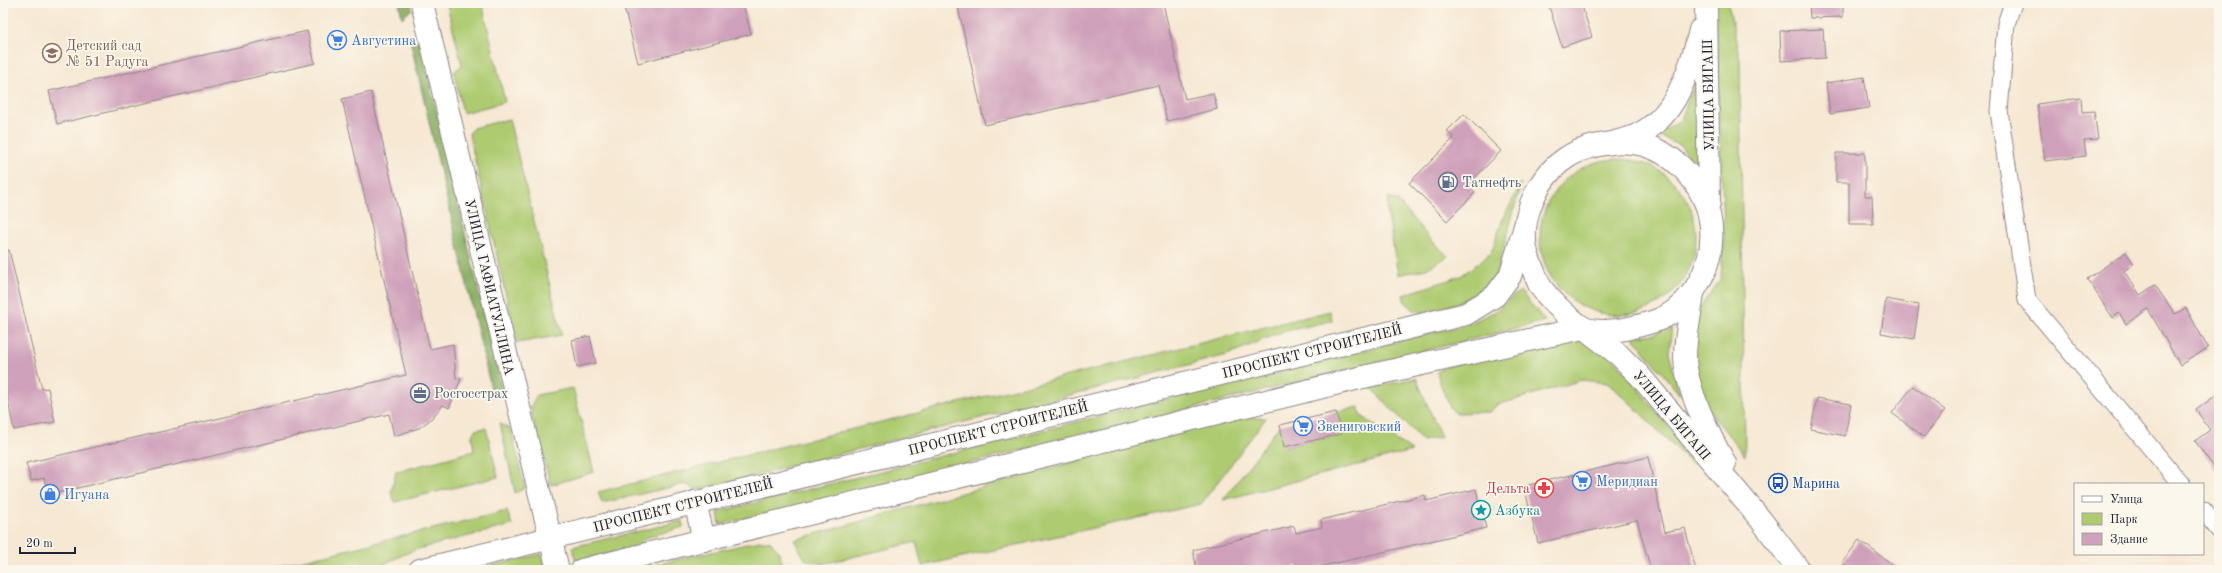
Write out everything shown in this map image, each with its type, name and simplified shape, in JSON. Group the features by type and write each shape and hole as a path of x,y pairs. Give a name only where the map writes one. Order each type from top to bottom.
{"street":[{"name":"УЛИЦА ГАФИАТУЛЛИНА","path":"422,3 558,570"},
{"name":"УЛИЦА БИГАШ","path":"1592,145 1629,139 1651,128 1670,109 1683,82 1696,44 1706,3"},
{"name":"УЛИЦА БИГАШ","path":"1706,3 1709,212"},
{"path":"2013,3 2006,24 1999,111 2027,300 2180,483"},
{"path":"582,570 1366,377 1583,328 1615,331 1652,322 1674,311 1693,292 1706,268 1712,241 1709,212 1696,182 1673,160 1647,146 1620,142 1592,145 1566,158 1547,175 1533,198 1526,225"},
{"name":"ПРОСПЕКТ СТРОИТЕЛЕЙ","path":"420,570 1466,314 1495,296 1510,276 1526,225"},
{"name":"УЛИЦА БИГАШ","path":"1526,225 1527,255 1540,285 1558,306 1583,328 1619,355 1640,376 1753,511 1799,570"},
{"name":"УЛИЦА БИГАШ","path":"1693,292 1691,314 1686,335 1685,359 1692,389 1701,416 1717,450 1753,511"},
{"path":"695,502 704,540"},
{"path":"2204,511 2219,530"}],"green space":[{"path":"399,3 411,3 412,9 402,18"},
{"path":"445,3 482,3 505,102 463,113 454,72 462,65 447,5"},
{"path":"1714,3 1728,3 1740,60 1745,456 1704,404 1695,370 1691,334 1700,307 1721,279 1724,226"},
{"path":"409,36 420,42 503,394 493,397"},
{"path":"1700,69 1697,167 1681,146 1657,135 1681,120"},
{"path":"509,119 562,335 517,343 469,134 473,128"},
{"path":"1610,159 1626,159 1641,162 1655,168 1668,177 1678,187 1687,200 1693,214 1696,237 1695,252 1687,274 1678,287 1668,297 1655,306 1641,312 1626,315 1610,315 1595,312 1581,306 1568,297 1558,287 1549,274 1543,260 1540,245 1540,229 1543,214 1549,200 1558,187 1568,177 1581,168 1595,162"},
{"path":"1521,184 1497,273 1482,290 1456,304 1421,313 1414,310 1405,302 1403,295 1461,276 1491,253 1503,219"},
{"path":"1389,198 1398,201 1431,240 1448,256 1426,269 1398,275 1387,208"},
{"path":"1520,291 1545,321 720,525 718,512 1468,324 1494,312"},
{"path":"1330,311 1332,321 1282,332 1227,355 698,490 684,484 602,503 598,492"},
{"path":"1672,326 1669,352 1680,395 1633,337 1654,334"},
{"path":"1567,340 1587,340 1616,361 1698,464 1691,463 1625,398 1607,383 1582,380 1497,405 1489,412 1455,413 1450,407 1442,389 1437,372 1445,367"},
{"path":"1416,378 1441,437 1423,441 1371,388"},
{"path":"573,388 594,472 551,485 530,408 537,395"},
{"path":"1359,407 1360,415 1412,451 1223,500 1280,425 1285,447 1341,434 1336,412"},
{"path":"1229,418 1266,418 1201,504 922,566 916,542 822,564 805,559 794,540"},
{"path":"500,423 511,430 525,488 515,493"},
{"path":"486,428 498,477 395,502 391,493 396,472 474,451 472,436 475,430"},
{"path":"507,511 512,525 414,550 379,566 361,570 263,570"},
{"path":"682,521 683,527 645,538 638,547 576,561 572,547"},
{"path":"760,541 770,541 779,552 784,570 632,570"},
{"path":"542,554 545,570 485,570 490,566"}],"building":[{"path":"623,3 743,3 751,34 638,63"},
{"path":"957,3 1163,3 1185,99 1213,93 1217,109 1167,121 1158,85 985,125"},
{"path":"1548,3 1581,3 1592,37 1562,47"},
{"path":"1809,3 1843,3 1843,17 1810,18"},
{"path":"1823,29 1825,58 1781,61 1780,31"},
{"path":"307,31 315,63 57,124 49,91"},
{"path":"1864,77 1869,108 1830,114 1826,83"},
{"path":"371,92 430,349 453,344 456,378 461,379 449,408 443,405 430,420 419,428 394,436 389,414 48,495 44,478 31,481 26,463 406,375 342,99"},
{"path":"2081,98 2082,112 2094,111 2098,139 2084,140 2086,156 2045,161 2037,104"},
{"path":"1464,114 1501,151 1468,185 1475,193 1447,221 1409,183 1454,138 1447,131"},
{"path":"1836,153 1865,153 1865,196 1872,196 1873,224 1849,224 1849,182 1836,182"},
{"path":"9,250 42,389 48,388 55,422 14,430 3,377 3,251"},
{"path":"2126,252 2134,264 2124,271 2140,295 2155,285 2175,314 2186,308 2208,348 2180,365 2148,309 2126,324 2119,313 2113,318 2087,279"},
{"path":"1886,299 1919,305 1914,339 1881,333"},
{"path":"590,336 596,363 577,367 572,340"},
{"path":"1913,386 1945,410 1924,437 1892,413"},
{"path":"2219,393 2219,474 2195,441 2210,430 2196,410"},
{"path":"1817,398 1851,404 1845,436 1811,429"},
{"path":"1336,412 1342,434 1284,447 1280,425"},
{"path":"1648,457 1665,532 1685,528 1696,570 1651,570 1637,520 1538,543 1524,486"},
{"path":"1476,489 1486,528 1307,570 1298,570 1297,566 1280,570 1197,570 1193,550 1294,526 1296,533 1322,527 1321,520 1425,495 1426,501"},
{"path":"1859,540 1900,570 1852,570 1842,563"}],"place":[{"name":"Августина","path":"337,40"},
{"name":"Детский сад № 51 Радуга","path":"52,53"},
{"name":"Татнефть","path":"1448,182"},
{"name":"Росгосстрах","path":"420,393"},
{"name":"Звениговский","path":"1303,426"},
{"name":"Меридиан","path":"1582,481"},
{"name":"Марина","path":"1778,483"},
{"name":"Дельта","path":"1544,488"},
{"name":"Игуана","path":"50,494"},
{"name":"Азбука","path":"1481,510"}]}
